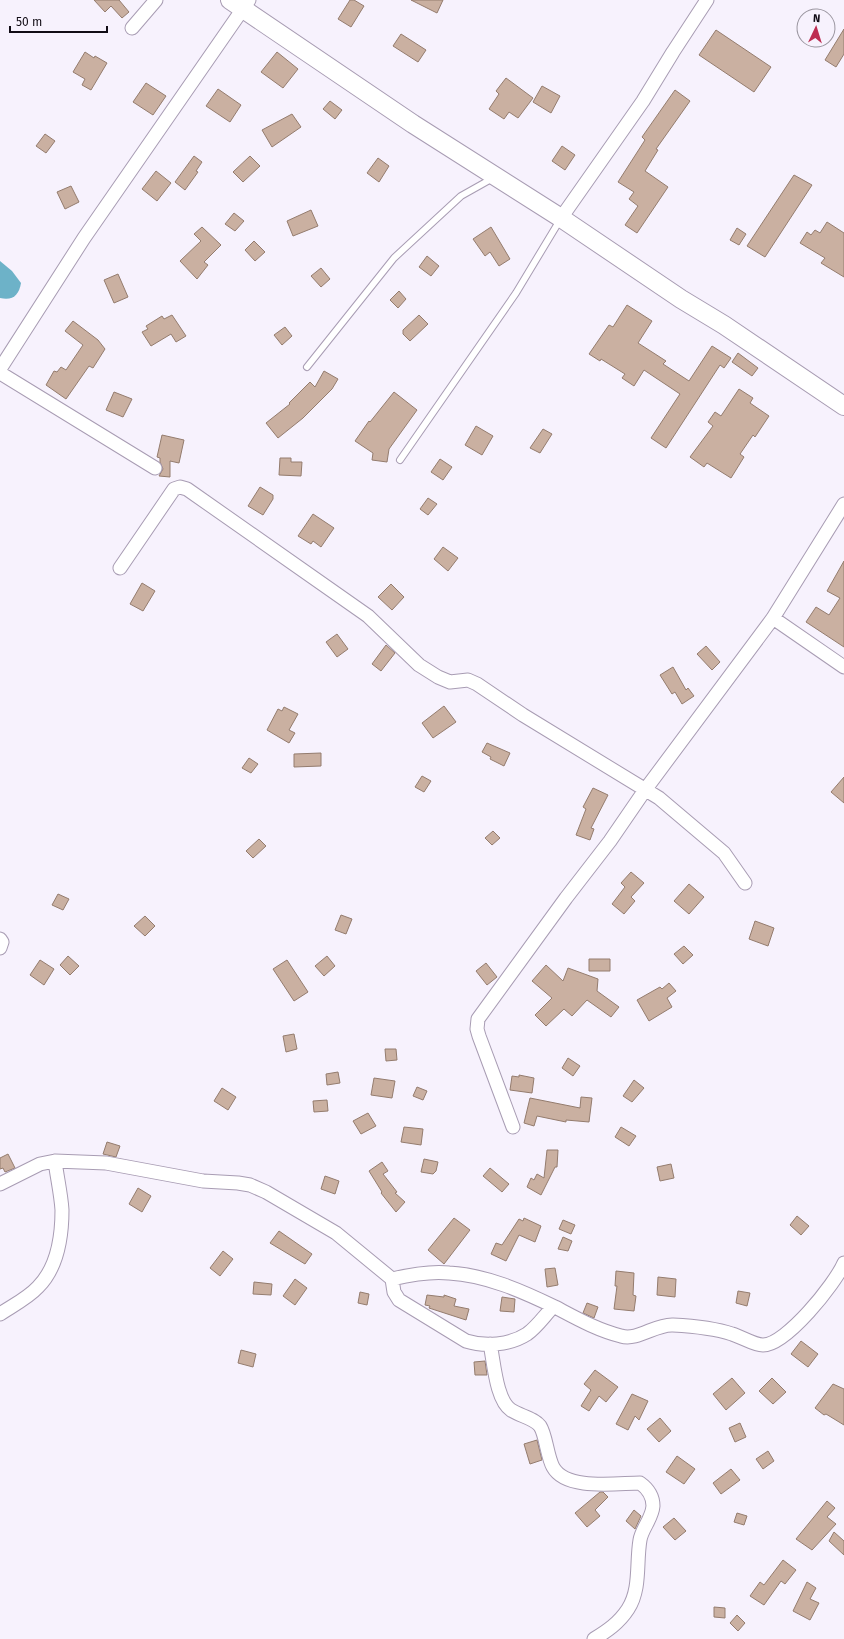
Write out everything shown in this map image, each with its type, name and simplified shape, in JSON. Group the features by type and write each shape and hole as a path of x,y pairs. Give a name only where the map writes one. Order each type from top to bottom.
{"main road":[{"path":"241,3 413,124 562,218 681,299 724,325 844,406"}],"street":[{"path":"132,28 156,0"},
{"path":"562,218 643,101 707,0"},
{"path":"0,369 84,238 241,3"},
{"path":"0,373 155,468"},
{"path":"120,568 174,489 180,487 187,489 368,616 419,665 438,677 450,682 468,680 477,684 658,798 724,852 745,883"},
{"path":"513,1127 479,1036 477,1029 478,1019 773,618 844,504"},
{"path":"773,618 844,667"},
{"path":"0,939 2,945 0,948"},
{"path":"0,1184 40,1164 55,1161 106,1163 203,1182 238,1183 250,1185 266,1192 336,1233 392,1279 394,1292 399,1300 466,1341 475,1344 490,1344 509,1341 527,1334 553,1307"},
{"path":"0,1314 36,1289 49,1273 55,1256 61,1230 62,1208 55,1161"},
{"path":"392,1279 411,1275 447,1272 459,1274 509,1286 596,1328 623,1337 634,1336 671,1324 732,1333 762,1345 773,1343 780,1339 808,1313 839,1275 844,1263"},
{"path":"490,1344 499,1392 503,1401 510,1410 536,1422 541,1427 553,1468 559,1474 569,1481 579,1484 640,1483 646,1487 651,1495 653,1505 651,1517 640,1539 635,1593 629,1608 616,1624 594,1639"}],"lane":[{"path":"307,367 394,258 461,196 496,176"},
{"path":"400,460 516,293 562,218"}],"water":[{"path":"0,261 12,271 21,283 19,291 12,298 0,298"}],"building":[{"path":"94,0 119,0 129,12 122,18 111,6 105,12"},
{"path":"350,0 354,0 364,6 351,27 338,19"},
{"path":"411,0 443,0 437,13"},
{"path":"844,29 844,54 836,67 825,60 832,48 836,48 836,42"},
{"path":"716,30 771,67 754,92 699,55"},
{"path":"401,34 426,50 418,62 393,46"},
{"path":"85,52 94,58 95,56 107,63 91,90 82,85 85,79 73,72"},
{"path":"277,52 298,69 283,88 261,72"},
{"path":"506,78 533,98 518,118 509,112 504,119 489,109 499,94 496,91"},
{"path":"146,83 166,96 153,115 133,102"},
{"path":"542,86 560,96 551,113 533,102"},
{"path":"218,89 241,105 230,122 206,106"},
{"path":"675,90 690,101 656,149 658,150 645,171 668,187 637,233 625,225 638,206 629,199 634,192 618,182 645,140 642,137"},
{"path":"330,101 342,110 335,119 323,109"},
{"path":"292,114 301,127 272,147 262,130"},
{"path":"45,134 55,141 46,153 36,146"},
{"path":"562,146 575,155 565,170 552,161"},
{"path":"194,156 202,162 196,171 198,172 185,190 175,182"},
{"path":"250,156 260,166 243,182 233,172"},
{"path":"378,158 389,166 379,182 367,173"},
{"path":"156,171 171,183 157,201 142,189"},
{"path":"794,175 812,185 765,257 747,246"},
{"path":"71,186 79,202 65,209 57,192"},
{"path":"311,210 318,226 293,236 287,221"},
{"path":"234,213 244,221 235,231 225,224"},
{"path":"827,222 844,233 844,277 821,263 825,258 800,243 807,232 811,235 815,230 820,233"},
{"path":"202,227 221,245 204,262 208,265 197,279 180,261 201,241 194,234"},
{"path":"491,227 510,259 499,266 490,252 485,256 473,239"},
{"path":"737,228 746,234 739,245 730,240"},
{"path":"254,241 265,252 255,261 245,250"},
{"path":"427,256 439,266 431,276 419,267"},
{"path":"321,268 330,279 321,287 311,276"},
{"path":"118,274 128,297 114,303 104,280"},
{"path":"399,291 406,299 398,308 390,300"},
{"path":"627,305 652,321 638,343 666,361 663,364 689,381 712,346 731,358 724,368 720,365 666,448 651,438 680,394 644,370 634,386 622,378 625,374 601,359 600,361 589,354 609,325 613,327"},
{"path":"172,315 186,336 176,342 171,334 151,346 142,332 148,329 146,326 162,316 164,319"},
{"path":"419,315 428,324 410,341 403,334 403,330"},
{"path":"73,321 98,340 105,349 93,368 89,366 66,399 46,385 54,371 57,372 61,367 66,370 83,345 65,331"},
{"path":"285,327 292,336 282,345 274,335"},
{"path":"738,353 758,368 752,376 732,362"},
{"path":"324,371 338,379 332,389 303,418 278,438 266,423 290,404 289,403 310,382 315,387"},
{"path":"739,389 753,398 750,403 769,416 755,437 753,435 740,454 744,457 731,478 707,463 704,467 690,457 713,426 708,422 715,412 721,416"},
{"path":"114,392 132,399 123,417 106,410"},
{"path":"394,392 417,410 389,449 387,462 372,460 373,453 355,441 369,421 370,422"},
{"path":"476,426 493,436 482,455 465,445"},
{"path":"543,429 552,434 540,453 530,448"},
{"path":"162,435 184,440 179,463 170,461 170,477 159,476 163,469 160,458 157,457"},
{"path":"280,458 291,458 291,462 302,462 301,476 279,475"},
{"path":"440,459 452,467 443,480 431,472"},
{"path":"260,487 273,495 273,499 263,515 248,506"},
{"path":"428,498 437,504 428,515 420,509"},
{"path":"313,514 334,528 321,547 313,541 311,544 298,536"},
{"path":"443,547 458,558 448,571 434,559"},
{"path":"844,561 844,647 806,622 816,607 829,615 840,598 827,591"},
{"path":"142,583 155,591 143,611 130,604"},
{"path":"391,584 404,597 392,610 378,597"},
{"path":"337,634 348,649 337,657 326,642"},
{"path":"386,645 395,653 381,671 372,664"},
{"path":"706,646 720,662 712,670 697,654"},
{"path":"673,667 686,690 688,688 694,696 682,704 675,692 672,694 660,675"},
{"path":"444,706 456,722 433,738 422,723"},
{"path":"284,707 298,714 289,730 295,733 289,743 267,730 278,709 282,711"},
{"path":"487,743 510,753 504,766 490,759 491,757 482,752"},
{"path":"321,753 321,766 294,767 294,754"},
{"path":"249,758 258,764 251,773 242,768"},
{"path":"422,776 431,781 424,792 415,787"},
{"path":"844,777 844,803 831,792"},
{"path":"593,788 608,795 591,828 594,829 590,840 576,835 586,809 583,807"},
{"path":"493,831 500,838 492,845 485,838"},
{"path":"259,839 266,846 253,858 246,851"},
{"path":"631,872 644,883 631,897 635,901 624,914 612,904 625,887 621,883"},
{"path":"689,884 704,897 689,914 674,901"},
{"path":"58,894 69,899 63,910 52,905"},
{"path":"341,915 352,919 346,934 335,930"},
{"path":"145,916 155,926 145,936 134,926"},
{"path":"755,921 774,928 768,946 749,939"},
{"path":"684,946 693,955 683,964 674,954"},
{"path":"68,956 79,966 70,975 60,965"},
{"path":"327,956 335,966 324,976 315,966"},
{"path":"589,959 610,959 610,971 589,971"},
{"path":"40,960 54,969 44,985 30,975"},
{"path":"287,960 308,992 294,1001 273,969"},
{"path":"486,963 497,977 487,985 476,971"},
{"path":"546,965 563,981 568,968 598,979 597,991 619,1007 611,1017 587,1000 572,1016 564,1009 546,1026 535,1015 552,998 532,981"},
{"path":"669,983 676,991 667,998 672,1007 649,1021 637,1000 660,987 662,989"},
{"path":"294,1034 297,1049 286,1052 283,1036"},
{"path":"385,1049 396,1049 397,1060 386,1061"},
{"path":"568,1058 580,1066 573,1076 562,1068"},
{"path":"338,1072 340,1083 327,1085 326,1074"},
{"path":"519,1075 534,1078 532,1093 510,1090 512,1076 519,1077"},
{"path":"374,1078 395,1081 392,1098 371,1095"},
{"path":"634,1080 644,1088 632,1102 623,1096"},
{"path":"417,1087 427,1091 423,1100 413,1096"},
{"path":"222,1088 236,1097 228,1110 214,1101"},
{"path":"581,1097 592,1098 589,1122 566,1120 566,1122 537,1116 534,1126 524,1123 530,1098 580,1108"},
{"path":"327,1100 328,1111 314,1112 313,1101"},
{"path":"368,1113 376,1126 361,1134 353,1121"},
{"path":"404,1127 423,1129 421,1145 401,1142"},
{"path":"621,1127 636,1136 629,1146 615,1137"},
{"path":"107,1142 120,1146 116,1157 103,1154"},
{"path":"547,1150 558,1150 557,1167 555,1167 541,1195 527,1187 531,1178 534,1180 537,1174 544,1178"},
{"path":"8,1154 15,1168 5,1172 3,1168 0,1169 0,1158"},
{"path":"424,1159 438,1162 436,1171 433,1174 421,1172"},
{"path":"382,1162 388,1171 383,1174 397,1192 395,1193 405,1202 396,1212 381,1193 382,1192 369,1171"},
{"path":"671,1164 674,1178 660,1181 657,1167"},
{"path":"490,1168 509,1184 502,1192 483,1176"},
{"path":"325,1176 339,1181 335,1194 321,1189"},
{"path":"138,1188 151,1196 142,1212 129,1204"},
{"path":"797,1216 809,1226 801,1235 790,1225"},
{"path":"454,1218 470,1230 444,1264 428,1250"},
{"path":"524,1218 541,1226 535,1242 519,1235 506,1261 491,1254 496,1243 502,1245 519,1219 523,1221"},
{"path":"563,1220 575,1225 571,1234 559,1229"},
{"path":"279,1231 312,1254 305,1264 270,1243"},
{"path":"563,1237 572,1241 568,1251 558,1249"},
{"path":"223,1251 233,1259 220,1276 210,1268"},
{"path":"555,1268 558,1285 547,1287 545,1269"},
{"path":"616,1271 634,1273 633,1295 636,1296 634,1311 614,1309 617,1286 615,1286"},
{"path":"658,1277 676,1279 675,1297 657,1295"},
{"path":"295,1279 307,1288 295,1305 283,1296"},
{"path":"254,1282 272,1284 271,1295 253,1294"},
{"path":"738,1291 750,1293 747,1306 736,1303"},
{"path":"360,1292 369,1294 367,1305 358,1303"},
{"path":"427,1295 444,1297 444,1295 456,1299 454,1306 469,1309 466,1320 429,1308 430,1306 425,1305"},
{"path":"502,1297 515,1299 514,1312 500,1311"},
{"path":"587,1303 598,1307 594,1318 583,1313"},
{"path":"801,1341 818,1354 808,1367 791,1354"},
{"path":"241,1350 256,1354 253,1367 238,1363"},
{"path":"485,1361 487,1375 475,1375 474,1362"},
{"path":"595,1370 618,1387 606,1402 599,1396 589,1411 581,1406 591,1390 584,1384"},
{"path":"732,1378 745,1393 726,1410 713,1394"},
{"path":"772,1378 786,1392 773,1404 759,1391"},
{"path":"833,1384 844,1389 844,1425 826,1414 824,1415 815,1408"},
{"path":"632,1394 648,1401 639,1420 635,1416 628,1430 616,1424"},
{"path":"660,1418 671,1431 659,1442 647,1429"},
{"path":"740,1423 746,1437 735,1442 729,1428"},
{"path":"537,1440 542,1460 530,1464 524,1444"},
{"path":"768,1451 774,1461 763,1469 756,1459"},
{"path":"677,1456 695,1469 684,1484 666,1472"},
{"path":"731,1469 740,1480 721,1494 713,1483"},
{"path":"600,1492 603,1492 608,1497 595,1510 600,1516 587,1527 575,1513"},
{"path":"827,1501 835,1508 827,1517 836,1524 812,1550 796,1539"},
{"path":"634,1510 641,1516 635,1529 626,1521"},
{"path":"737,1513 747,1516 744,1525 734,1522"},
{"path":"674,1518 686,1531 675,1540 663,1527"},
{"path":"834,1532 844,1541 844,1555 829,1541"},
{"path":"783,1560 796,1570 785,1584 781,1581 764,1605 750,1596 760,1582 764,1585"},
{"path":"807,1582 816,1588 810,1599 819,1603 810,1620 793,1611"},
{"path":"714,1607 725,1608 725,1618 714,1617"},
{"path":"737,1615 745,1623 738,1631 730,1623"}]}
